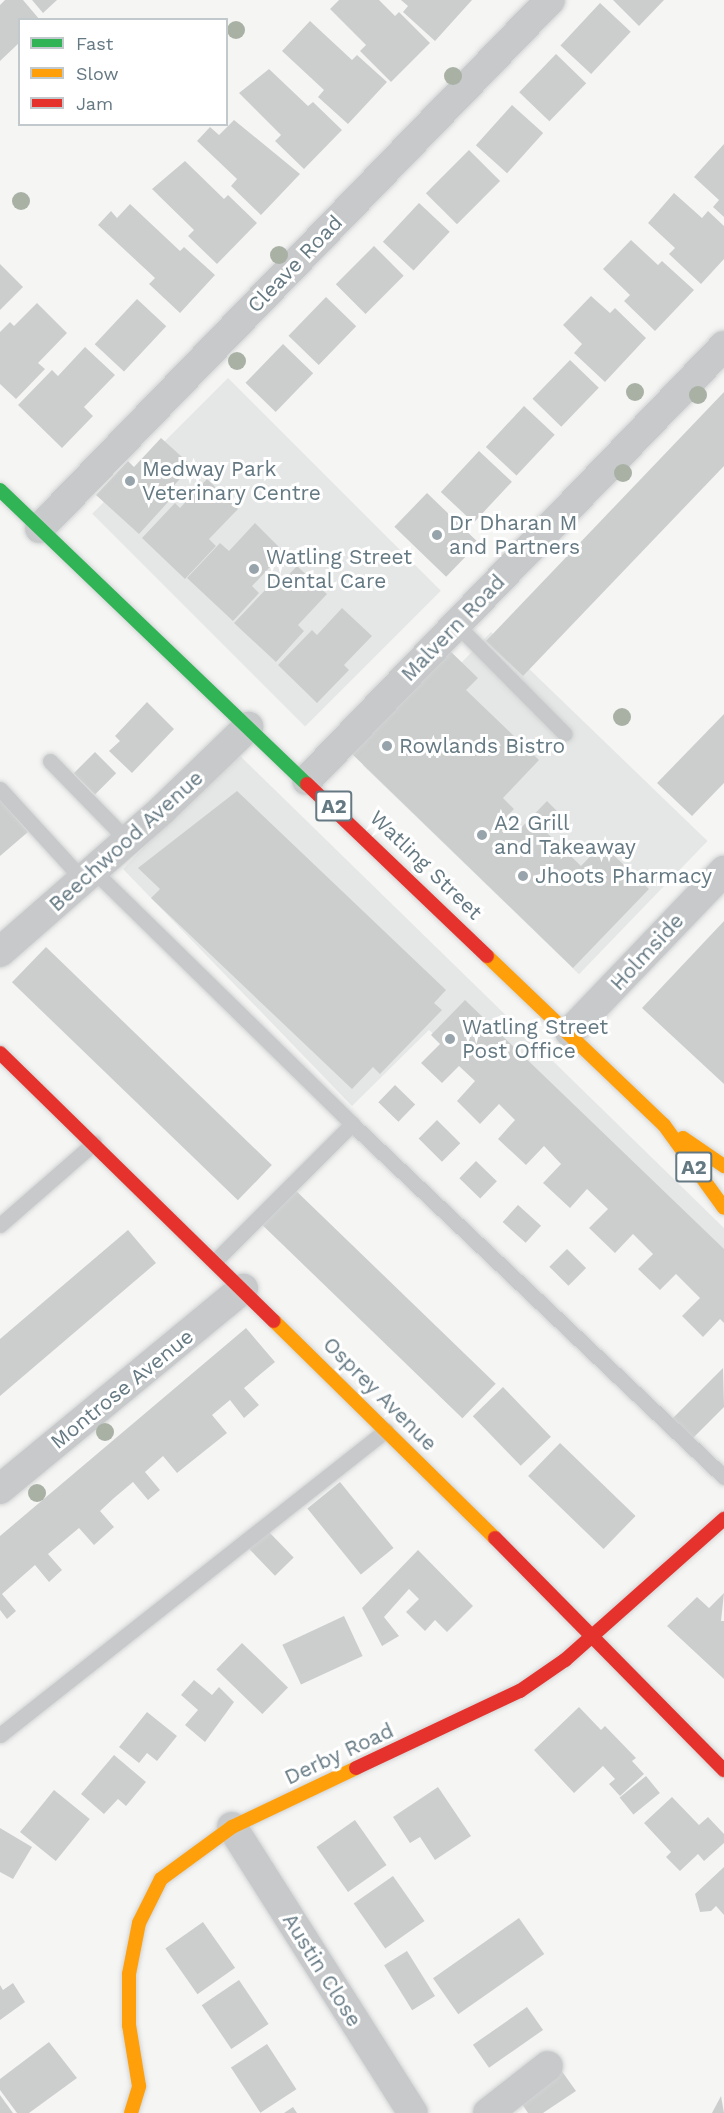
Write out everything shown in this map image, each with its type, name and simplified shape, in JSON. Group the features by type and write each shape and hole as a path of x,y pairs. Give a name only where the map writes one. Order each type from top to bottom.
{"street":[{"name":"Cleave Road","path":"40,528 550,0"},
{"name":"Malvern Road","path":"307,780 724,346"},
{"name":"Watling Street","path":"0,490 248,727 307,780 664,1125 724,1208"},
{"name":"Beechwood Avenue","path":"0,952 128,841 248,727"},
{"name":"Holmside","path":"570,1032 724,871"},
{"name":"Osprey Avenue","path":"0,1053 594,1635 724,1770"},
{"name":"Watling Street","path":"664,1125 724,1166"},
{"name":"Montrose Avenue","path":"0,1489 243,1289"},
{"name":"Derby Road","path":"131,2113 139,2086 129,2025 129,1974 139,1923 161,1879 232,1827 520,1691 594,1635 724,1519"},
{"name":"Austin Close","path":"232,1827 413,2113"},
{"path":"488,2113 548,2066"}],"lane":[{"path":"457,625 565,734"},
{"path":"50,761 128,841"},
{"path":"0,789 724,1478"},
{"path":"215,1262 352,1124"},
{"path":"0,1225 94,1143"},
{"path":"0,1735 386,1430"}],"shaded area":[{"path":"228,378 441,591 305,727 92,514"},
{"path":"491,632 708,841 579,974 362,765"},
{"path":"236,752 724,1228 724,1303 429,1030 352,1106 123,869"}],"building":[{"path":"5,0 23,0 38,18 18,18 18,44 0,61 0,5"},
{"path":"32,0 57,0 43,13"},
{"path":"339,0 379,0 395,16 399,12 430,43 391,82 360,51 366,45 330,9"},
{"path":"401,0 472,0 435,41 403,12 408,6"},
{"path":"613,0 664,0 639,26"},
{"path":"600,3 631,32 591,74 560,45"},
{"path":"310,21 352,60 357,55 387,82 348,124 318,97 324,90 282,51"},
{"path":"556,54 586,83 549,121 519,92"},
{"path":"269,69 308,106 313,102 342,130 304,169 275,141 281,135 239,93"},
{"path":"512,105 543,133 507,173 476,145"},
{"path":"234,120 300,174 261,215 231,186 237,179 197,141 210,127 219,135"},
{"path":"724,144 724,217 713,207 719,200 694,177"},
{"path":"469,150 500,181 457,224 426,193"},
{"path":"185,161 224,199 228,195 257,223 217,264 188,236 194,230 152,189"},
{"path":"674,193 702,218 708,211 724,226 724,259 701,284 669,254 675,248 648,223"},
{"path":"419,203 450,232 414,270 383,242"},
{"path":"130,204 180,251 184,247 215,275 180,313 149,284 155,278 98,225 111,211 117,218"},
{"path":"631,240 658,265 662,261 694,290 655,331 624,301 630,295 603,269"},
{"path":"374,246 404,276 366,314 336,284"},
{"path":"0,264 23,287 0,310"},
{"path":"591,296 610,313 615,308 646,338 605,382 574,353 582,344 563,325"},
{"path":"326,297 356,326 319,365 288,336"},
{"path":"137,299 166,326 124,372 95,344"},
{"path":"37,303 67,333 38,363 45,369 16,399 0,384 0,332 10,322 14,326"},
{"path":"283,344 313,373 276,412 245,383"},
{"path":"85,347 115,375 84,407 93,416 62,448 18,405 52,370 58,376"},
{"path":"570,360 599,388 561,427 532,399"},
{"path":"724,392 724,466 523,676 486,641"},
{"path":"524,406 555,435 517,476 486,447"},
{"path":"161,438 192,466 164,496 169,501 139,534 96,495 128,461 134,467"},
{"path":"479,451 512,482 474,523 441,492"},
{"path":"207,479 238,509 209,539 216,546 185,579 142,538 175,503 180,508"},
{"name":"Dr Dharan M and Partners","path":"427,493 479,543 446,577 394,527"},
{"path":"255,523 284,552 252,586 259,593 233,621 187,578 220,543 229,551"},
{"path":"297,566 312,580 300,595 312,581 327,594 298,625 304,631 276,662 234,623 268,587 273,591"},
{"path":"342,608 372,636 344,665 349,670 317,703 278,665 312,630 317,635"},
{"path":"448,649 478,678 466,690 539,760 503,798 514,809 507,816 521,828 547,801 560,814 544,830 581,866 602,844 649,889 573,968 349,751"},
{"path":"147,702 174,729 132,773 109,751 120,741 115,736"},
{"path":"724,714 724,783 692,816 657,783"},
{"path":"95,752 116,773 95,794 74,773"},
{"path":"237,791 446,990 434,1003 442,1010 380,1074 373,1067 352,1089 151,898 160,889 138,868"},
{"path":"0,800 28,832 0,856"},
{"path":"724,921 724,1084 642,1008"},
{"path":"46,947 272,1165 238,1200 12,982"},
{"path":"465,1000 724,1249 724,1323 720,1319 703,1337 682,1316 700,1298 676,1274 660,1290 638,1269 653,1254 633,1234 615,1253 589,1228 608,1209 587,1189 570,1208 543,1183 561,1164 544,1146 526,1165 498,1139 515,1120 499,1104 480,1124 457,1101 475,1081 459,1066 442,1083 421,1063 440,1044 431,1035"},
{"path":"395,1085 415,1104 398,1122 378,1102"},
{"path":"437,1120 460,1143 442,1162 419,1138"},
{"path":"476,1161 497,1181 480,1198 459,1178"},
{"path":"290,1185 496,1384 462,1418 257,1220"},
{"path":"518,1205 541,1226 526,1243 503,1222"},
{"path":"128,1230 156,1263 0,1396 0,1339"},
{"path":"567,1249 586,1268 568,1286 549,1267"},
{"path":"246,1328 275,1362 244,1388 259,1405 244,1418 230,1400 212,1415 227,1433 177,1473 163,1456 145,1472 160,1490 148,1500 133,1482 114,1498 100,1511 114,1527 94,1545 79,1528 48,1554 62,1570 49,1582 35,1565 2,1594 16,1611 7,1619 0,1610 0,1536"},
{"path":"723,1368 724,1407 690,1441 670,1421"},
{"path":"503,1387 551,1437 521,1466 473,1416"},
{"path":"560,1443 636,1516 604,1549 528,1476"},
{"path":"340,1482 393,1548 361,1574 307,1508"},
{"path":"268,1531 294,1558 275,1576 249,1549"},
{"path":"418,1550 473,1606 447,1632 435,1620 425,1631 406,1612 419,1599 409,1589 384,1617 399,1636 382,1646 362,1608"},
{"path":"724,1593 721,1621 724,1621 724,1679 667,1626 697,1597 709,1608"},
{"path":"344,1616 363,1656 301,1685 282,1645"},
{"path":"242,1643 288,1687 262,1714 216,1670"},
{"path":"194,1680 212,1695 219,1687 234,1702 205,1742 185,1725 198,1710 181,1695"},
{"path":"579,1707 601,1730 605,1726 636,1758 632,1761 644,1774 620,1796 609,1784 615,1779 603,1766 574,1793 534,1750"},
{"path":"147,1712 177,1736 157,1761 147,1753 139,1763 119,1747"},
{"path":"114,1755 146,1782 126,1806 118,1799 104,1814 81,1794"},
{"path":"646,1776 660,1793 633,1814 620,1797"},
{"path":"438,1787 471,1836 435,1860 420,1837 410,1843 393,1817"},
{"path":"54,1790 90,1819 56,1861 20,1832"},
{"path":"672,1797 699,1825 708,1817 724,1834 724,1843 704,1861 698,1854 680,1871 666,1857 671,1852 644,1823"},
{"path":"355,1820 387,1865 348,1892 316,1847"},
{"path":"0,1828 32,1847 13,1879 0,1872"},
{"path":"724,1867 724,1915 716,1906 711,1911 700,1912 695,1894"},
{"path":"393,1876 425,1921 385,1949 354,1904"},
{"path":"519,1918 544,1954 458,2014 433,1978"},
{"path":"203,1922 235,1968 197,1994 165,1948"},
{"path":"407,1951 435,1996 412,2010 384,1965"},
{"path":"239,1980 269,2024 231,2049 202,2005"},
{"path":"13,1983 25,2002 0,2020 0,1985 3,1990"},
{"path":"527,2007 543,2030 489,2068 473,2045"},
{"path":"49,2042 77,2078 29,2113 17,2113 0,2090 0,2079"},
{"path":"267,2044 296,2089 260,2113 231,2067"},
{"path":"561,2070 576,2091 543,2113 528,2113 518,2098"},
{"path":"0,2095 13,2113 0,2113"},
{"path":"721,2096 724,2113 712,2113"},
{"path":"293,2107 297,2113 284,2113"}],"traffic: fast":[{"path":"0,490 307,784"}],"traffic: slow":[{"path":"487,956 664,1125 724,1208"},
{"path":"683,1138 724,1166"},
{"path":"274,1321 495,1538"},
{"path":"131,2113 139,2086 129,2025 129,1974 139,1923 161,1879 232,1827 356,1768"}],"traffic: jam":[{"path":"307,784 487,956"},
{"path":"0,1053 274,1321"},
{"path":"356,1768 520,1691 565,1660 724,1519"},
{"path":"495,1538 724,1770"}],"place":[{"name":"Medway Park Veterinary Centre","path":"130,481"},
{"name":"Dr Dharan M and Partners","path":"437,535"},
{"name":"Watling Street Dental Care","path":"254,569"},
{"name":"Rowlands Bistro","path":"387,746"},
{"name":"A2 Grill and Takeaway","path":"482,835"},
{"name":"Jhoots Pharmacy","path":"523,876"},
{"name":"Watling Street Post Office","path":"450,1039"}]}
